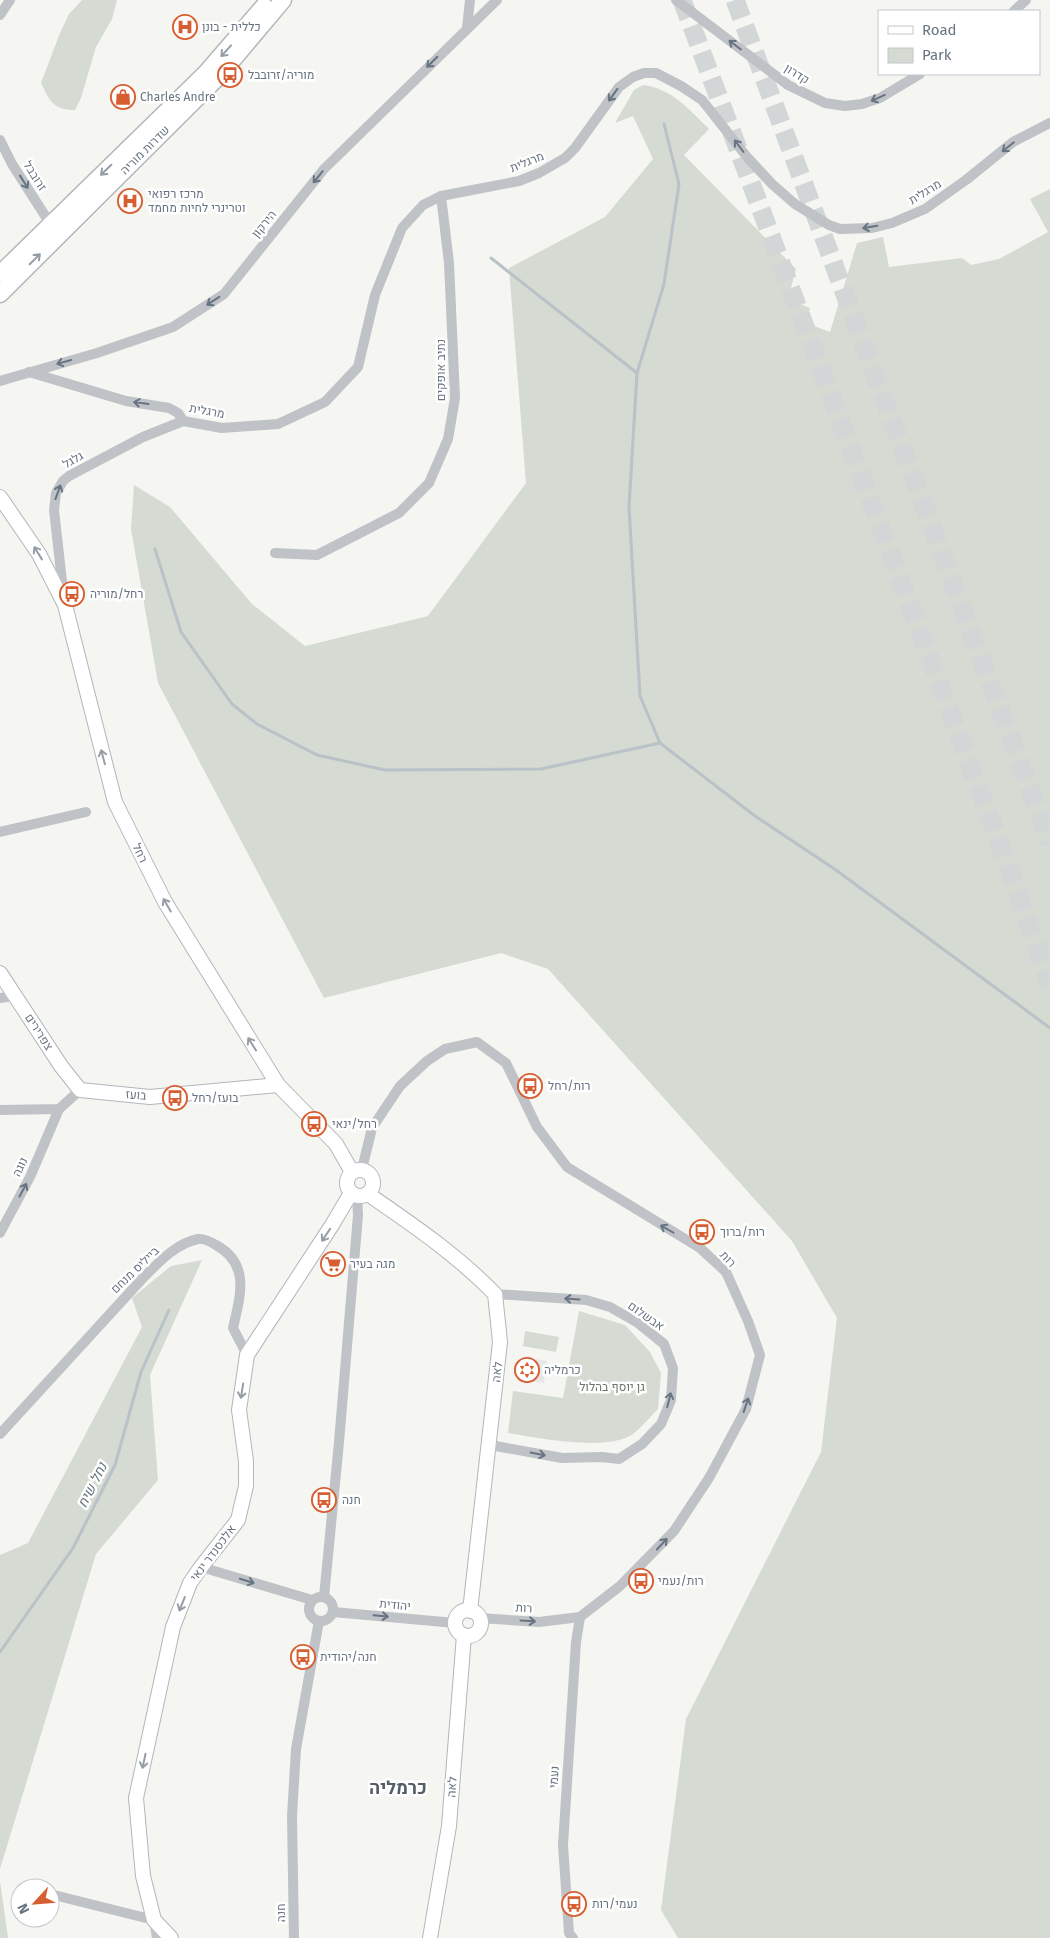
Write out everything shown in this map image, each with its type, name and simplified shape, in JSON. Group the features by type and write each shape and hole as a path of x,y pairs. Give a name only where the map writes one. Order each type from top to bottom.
{"main road":[{"name":"שדרות מוריה","path":"0,294 219,76 283,0"},
{"name":"שדרות מוריה","path":"0,274 206,72 263,3"}],"street":[{"path":"0,15 10,0"},
{"path":"467,28 470,0"},
{"name":"הירקון","path":"0,381 97,353 173,327 224,294 324,169 497,0"},
{"name":"קדרון","path":"676,0 788,85 825,103 845,106 862,104 880,98 918,75"},
{"path":"1015,10 1026,0"},
{"path":"259,29 264,15 263,3"},
{"name":"מרגלית","path":"28,372 126,401 170,408 178,413 182,421 222,428 278,424 325,402 358,367 375,295 402,228 423,205 441,196 519,181 539,173 565,158 575,148 620,87 633,77 644,73 656,73 702,100 747,157 772,184 808,213 829,225 840,228 872,228 892,223 925,209 1014,142 1050,123"},
{"name":"זרובבל","path":"0,140 12,164 50,225"},
{"name":"נתיב אופקים","path":"275,553 317,555 325,552 400,513 429,483 448,439 455,398 449,263 441,196"},
{"name":"גלגל","path":"65,605 54,510 59,487 69,476 143,437 182,421"},
{"name":"רחל","path":"0,497 39,554 65,605 115,802 165,902 278,1085 336,1144 357,1171"},
{"path":"0,832 86,812"},
{"name":"צפרירים","path":"0,973 61,1066 80,1090"},
{"path":"0,998 15,996"},
{"name":"רות","path":"357,1171 372,1128 400,1086 427,1061 444,1049 477,1042 506,1063 537,1127 567,1167 700,1248 726,1272 748,1321 760,1355 746,1409 709,1478 674,1531 620,1586 580,1617 539,1622 475,1615"},
{"name":"בועז","path":"80,1090 150,1097 278,1085"},
{"path":"0,1110 59,1108 80,1090"},
{"name":"נוגה","path":"0,1233 30,1178 59,1108"},
{"path":"358,1194 373,1187 373,1178 368,1172 357,1171 347,1179 348,1189 420,1229 459,1260 495,1294"},
{"path":"324,1597 358,1214 358,1194"},
{"name":"אלכסנדר ינאי","path":"157,1938 143,1876 136,1798 172,1627 190,1583 201,1566 238,1520 246,1486 246,1461 239,1410 247,1355 332,1225 358,1194"},
{"name":"בייליס מנחם","path":"0,1434 159,1262 179,1247 199,1239 208,1241 223,1249 238,1266 241,1292 233,1328 247,1355"},
{"name":"לאה","path":"475,1615 500,1342 495,1294"},
{"name":"אבשלום","path":"490,1445 562,1458 602,1457 619,1459 642,1444 661,1424 671,1400 674,1368 664,1344 638,1323 610,1307 586,1300 495,1294"},
{"path":"201,1566 312,1600"},
{"path":"324,1597 331,1601 333,1612 329,1618 319,1621 310,1614 309,1607 312,1600 324,1597"},
{"name":"יהודית","path":"333,1612 455,1622"},
{"path":"460,1613 475,1615 480,1627 475,1633 464,1635 457,1630 455,1622 460,1613"},
{"name":"נעמי","path":"573,1938 569,1933 562,1845 576,1642 580,1617"},
{"name":"חנה","path":"294,1938 292,1816 296,1749 319,1621"},
{"name":"לאה","path":"430,1938 448,1826 464,1635"},
{"path":"60,1896 154,1920 171,1938"}],"shaded area":[{"path":"535,1359 547,1361 544,1383 531,1381"}],"green space":[{"path":"82,0 117,0 112,19 96,47 81,98 75,110 68,110 53,103 41,83 69,14"},
{"path":"643,85 662,90 671,95 709,129 684,155 796,269 788,299 810,308 806,323 830,332 857,243 883,237 889,267 962,258 971,265 999,259 1048,232 1030,199 1050,189 1050,1938 678,1938 661,1910 686,1719 821,1452 837,1318 792,1241 548,969 501,953 324,998 158,683 131,529 134,485 170,507 252,604 305,646 428,616 526,483 509,268 605,217 653,159 633,116 615,123 634,90"},
{"path":"202,1260 150,1375 158,1480 96,1554 0,1869 0,1555 28,1543 142,1327 132,1298 171,1266"},
{"name":"גן יוסף בהלול","path":"579,1311 625,1325 650,1352 661,1373 658,1409 633,1434 607,1442 572,1442 508,1433 513,1391 563,1398"},
{"path":"525,1331 559,1337 556,1352 523,1346"},
{"path":"0,1881 8,1938 0,1938"}],"waterway":[{"path":"664,124 679,184 664,284 637,373 629,507 640,696 660,743 755,816 836,870 1050,1028"},
{"path":"491,258 637,373"},
{"path":"155,549 181,632 232,704 257,724 317,755 385,770 541,769 660,743"},
{"name":"נחל שיח","path":"0,1652 73,1548 115,1465 141,1372 169,1310"}],"tunnel":[{"path":"682,0 1004,855 1050,984"},
{"path":"735,0 1050,843"}],"place":[{"name":"כללית - בונן","path":"185,27"},
{"name":"מוריה/זרובבל","path":"230,75"},
{"name":"Charles Andre","path":"123,97"},
{"name":"מרכז רפואי וטרינרי לחיות מחמד","path":"130,201"},
{"name":"רחל/מוריה","path":"72,594"},
{"name":"רות/רחל","path":"530,1086"},
{"name":"בועז/רחל","path":"175,1098"},
{"name":"רחל/ינאי","path":"314,1124"},
{"name":"רות/ברוך","path":"702,1232"},
{"name":"מגה בעיר","path":"333,1264"},
{"name":"כרמליה","path":"527,1370"},
{"name":"חנה","path":"324,1500"},
{"name":"רות/נעמי","path":"641,1581"},
{"name":"חנה/יהודית","path":"303,1657"},
{"name":"נעמי/רות","path":"574,1904"}],"district":[{"name":"כרמליה","path":"398,1788"}]}
